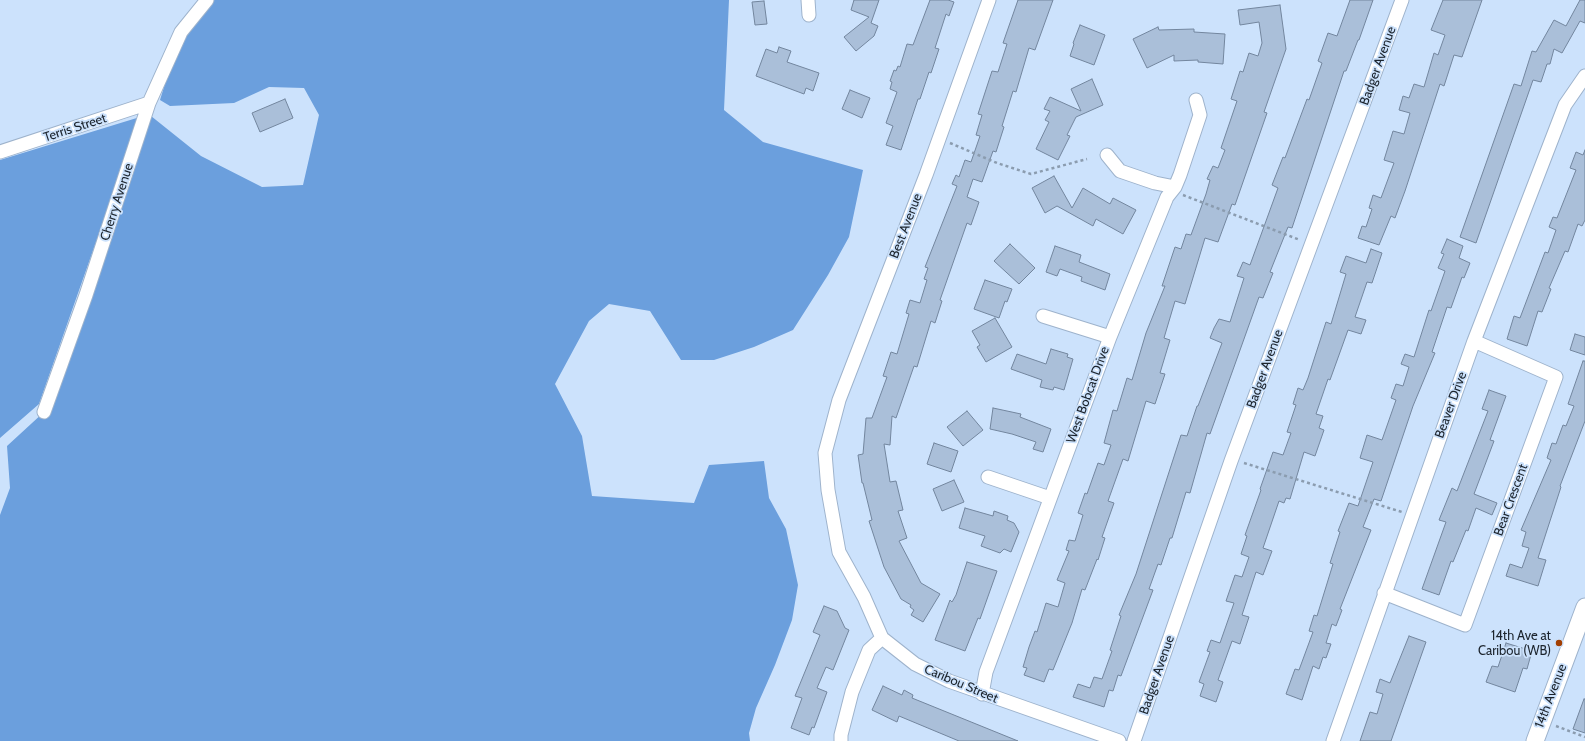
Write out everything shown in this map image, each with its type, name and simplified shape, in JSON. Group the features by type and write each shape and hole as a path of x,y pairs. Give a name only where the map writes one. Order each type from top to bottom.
{"street":[{"name":"Cherry Avenue","path":"44,412 86,295 149,103 181,32 207,0"},
{"path":"808,0 809,15"},
{"name":"Best Avenue","path":"825,453 839,400 926,175 989,0"},
{"name":"Badger Avenue","path":"1134,741 1231,461 1402,0"},
{"name":"Beaver Drive","path":"1333,741 1474,341 1565,105 1585,76"},
{"name":"West Bobcat Drive","path":"982,694 986,672 1110,337 1167,197 1178,191 1200,115 1196,100"},
{"name":"Terris Street","path":"0,152 149,103"},
{"path":"1107,155 1120,171 1178,191"},
{"path":"1043,316 1110,337"},
{"name":"Bear Crescent","path":"1384,593 1465,625 1556,377 1474,341"},
{"name":"Caribou Street","path":"825,453 828,490 839,552 864,597 882,638 915,664 948,681 1119,741"},
{"path":"988,477 1050,498"},
{"name":"14th Avenue","path":"1535,741 1585,607"},
{"path":"841,741 841,735 852,692 869,650 882,638"}],"path":[{"path":"947,142 997,163 1031,174 1087,159"},
{"path":"1178,191 1303,241"},
{"path":"1244,464 1412,516"},
{"path":"1542,721 1585,737"}],"shaded area":[{"path":"207,0 729,0 724,110 763,142 863,170 849,237 828,275 793,330 754,347 714,360 681,360 650,311 609,304 589,321 555,384 582,436 592,496 694,503 709,465 764,461 769,498 786,529 798,585 792,620 775,665 756,708 749,733 750,741 0,741 0,515 10,488 7,446 44,412 151,116 201,156 262,187 303,185 319,115 304,88 269,87 234,103 170,106 160,100 181,32"},
{"path":"140,117 39,404 0,438 0,160"}],"building":[{"path":"854,0 879,0 871,23 878,26 874,36 856,51 844,37 869,17 851,10"},
{"path":"930,0 948,0 954,2 949,16 946,14 935,48 939,49 931,73 929,72 920,99 918,99 901,150 886,145 893,126 886,123 897,92 890,89 892,82 890,81 894,70 896,71 898,66 900,67 907,44 913,45"},
{"path":"1018,0 1053,0 1035,50 1029,48 1016,92 1013,91 1002,126 1004,127 996,152 993,151 982,182 973,179 967,197 979,202 971,225 967,223 940,300 942,301 935,323 931,321 917,367 914,366 896,418 892,416 890,445 884,444 890,482 896,481 903,510 898,511 907,538 899,541 921,583 940,594 923,622 911,615 914,610 910,607 911,605 901,599 884,567 869,521 872,520 862,483 858,455 863,454 866,418 872,418 887,377 883,376 891,352 897,354 909,314 906,313 910,300 920,303 927,280 924,279 928,268 925,267 957,186 952,184 956,175 959,177 965,160 971,162 980,136 976,135 982,115 978,114 992,71 998,72 1007,44 1003,43"},
{"path":"1350,0 1373,0 1359,40 1346,71 1344,71 1292,228 1288,227 1270,272 1273,273 1263,298 1259,297 1210,434 1207,433 1190,493 1186,492 1172,538 1170,538 1161,565 1158,564 1149,589 1153,590 1121,676 1118,675 1113,691 1109,690 1104,707 1073,697 1078,684 1090,688 1094,677 1102,679 1112,651 1110,650 1121,616 1119,615 1136,574 1181,435 1187,436 1197,406 1222,343 1210,338 1219,319 1230,322 1244,278 1237,276 1243,262 1250,265 1278,188 1272,185 1283,157 1285,158 1307,99 1309,100 1322,63 1318,61 1328,33 1337,36"},
{"path":"1443,0 1482,0 1462,57 1454,55 1444,86 1440,84 1395,218 1391,216 1379,245 1358,238 1362,226 1366,227 1372,209 1369,208 1373,195 1381,198 1394,163 1384,160 1393,131 1404,134 1410,113 1399,110 1403,96 1409,98 1414,84 1424,87 1434,53 1438,55 1445,35 1431,30"},
{"path":"1580,0 1585,0 1585,23 1580,21 1562,53 1554,49 1550,64 1547,64 1541,82 1533,80 1476,243 1460,237 1514,84 1521,86 1532,51 1536,52 1554,20 1566,26"},
{"path":"764,1 767,24 755,25 752,2"},
{"path":"1280,5 1286,49 1264,112 1267,113 1235,205 1232,204 1218,242 1205,238 1185,304 1175,301 1164,338 1170,340 1160,373 1165,374 1155,404 1146,401 1128,461 1123,459 1108,501 1114,503 1102,537 1105,538 1098,560 1097,559 1085,590 1082,589 1072,623 1053,670 1049,669 1044,682 1024,675 1027,668 1023,667 1029,647 1035,631 1037,632 1046,603 1058,607 1065,583 1057,580 1069,551 1066,550 1069,540 1075,541 1083,515 1078,513 1085,493 1087,494 1098,463 1104,465 1111,445 1104,443 1113,410 1117,411 1127,378 1132,380 1146,333 1165,286 1162,286 1175,247 1181,249 1186,234 1191,235 1210,180 1207,179 1213,166 1218,168 1225,150 1221,148 1237,101 1231,99 1240,71 1243,72 1249,53 1258,56 1262,43 1259,22 1240,25 1238,10"},
{"path":"1080,25 1105,35 1094,65 1070,56"},
{"path":"1158,27 1159,30 1194,29 1194,32 1225,34 1223,64 1198,62 1198,60 1174,61 1174,55 1147,68 1133,39"},
{"path":"779,47 791,51 787,62 819,73 813,91 806,88 804,94 756,76 766,49 777,53"},
{"path":"1092,79 1103,105 1076,117 1067,135 1070,136 1058,160 1036,149 1049,122 1045,120 1050,111 1044,109 1050,97 1081,111 1071,89"},
{"path":"850,90 870,98 862,118 842,109"},
{"path":"285,99 293,118 260,132 252,113"},
{"path":"1585,150 1585,220 1582,226 1578,224 1568,252 1565,251 1549,288 1551,289 1542,312 1538,311 1527,346 1507,339 1514,316 1520,318 1545,252 1548,253 1556,230 1549,227 1553,217 1557,218 1576,170 1570,168 1576,152 1583,155"},
{"path":"1054,176 1072,208 1083,188 1110,204 1113,198 1136,210 1123,234 1096,219 1093,226 1057,206 1045,213 1032,188"},
{"path":"1447,239 1463,246 1459,258 1470,263 1464,278 1462,277 1451,308 1447,307 1432,352 1435,353 1413,406 1381,501 1374,499 1363,527 1371,530 1340,609 1342,610 1336,626 1332,624 1326,643 1331,644 1326,658 1323,657 1319,669 1313,666 1302,700 1286,694 1295,669 1299,670 1313,632 1309,631 1314,615 1317,616 1333,564 1330,563 1340,532 1338,531 1349,503 1358,506 1373,462 1360,458 1367,435 1382,440 1396,400 1391,398 1396,384 1403,386 1409,367 1401,364 1405,354 1414,357 1429,310 1431,311 1445,271 1438,268 1444,254 1441,253"},
{"path":"1010,244 1035,268 1019,284 994,261"},
{"path":"1055,246 1081,255 1079,262 1110,274 1105,290 1081,281 1082,277 1060,269 1057,276 1046,272"},
{"path":"1371,249 1382,253 1372,283 1367,282 1355,317 1366,320 1361,334 1348,330 1330,380 1328,379 1316,414 1323,416 1319,428 1324,430 1315,456 1304,452 1290,499 1286,498 1284,503 1279,501 1263,548 1272,551 1263,575 1256,572 1242,615 1249,617 1240,644 1232,641 1218,680 1223,682 1216,702 1200,696 1204,684 1199,682 1210,652 1207,651 1211,640 1220,643 1234,603 1226,601 1235,575 1242,577 1249,557 1241,554 1247,536 1245,535 1261,490 1260,489 1273,452 1283,455 1291,433 1287,432 1296,405 1293,404 1298,388 1303,390 1326,322 1331,324 1346,274 1340,272 1346,256 1366,263"},
{"path":"985,280 1012,289 1007,302 1005,301 999,318 974,309"},
{"path":"995,318 1012,347 986,362 977,347 980,345 972,331"},
{"path":"1575,334 1585,337 1585,355 1570,350"},
{"path":"1051,349 1068,354 1067,357 1073,359 1064,390 1054,387 1053,390 1040,387 1042,380 1011,369 1017,354 1046,364"},
{"path":"1583,361 1585,361 1585,421 1560,486 1561,487 1538,558 1546,560 1538,586 1506,576 1510,564 1522,568 1529,548 1522,546 1526,532 1521,530 1551,460 1547,458 1552,443 1556,444 1563,425 1566,426 1574,406 1568,404"},
{"path":"1489,390 1506,396 1490,440 1494,441 1474,494 1497,503 1492,515 1476,508 1468,531 1466,530 1453,562 1451,561 1439,595 1422,589 1446,522 1439,520 1452,488 1457,491 1488,411 1482,409"},
{"path":"993,408 1021,414 1020,417 1051,429 1043,452 1033,449 1036,442 990,429"},
{"path":"967,411 983,430 963,446 947,427"},
{"path":"934,443 958,451 951,472 927,464"},
{"path":"954,480 964,502 942,511 933,489"},
{"path":"965,508 993,516 994,511 1008,516 1007,520 1014,523 1019,532 1011,552 1004,549 1000,553 981,546 985,536 959,528"},
{"path":"967,562 997,571 980,619 978,618 965,651 935,640 950,600 952,602 956,595"},
{"path":"824,606 837,611 845,628 849,630 833,670 826,667 817,688 827,692 814,728 812,727 809,735 791,728 802,698 795,696 820,635 813,632"},
{"path":"1409,636 1426,642 1391,741 1360,741 1370,712 1377,714 1383,694 1376,692 1380,679 1390,683"},
{"path":"1506,643 1532,651 1527,669 1523,668 1515,692 1486,682 1492,666 1498,667"},
{"path":"883,686 902,695 904,690 913,695 912,698 1018,741 959,741 899,716 897,722 872,710"},
{"path":"1585,699 1585,733 1573,729"}],"place":[{"name":"14th Ave at Caribou (WB)","path":"1559,643"}]}
